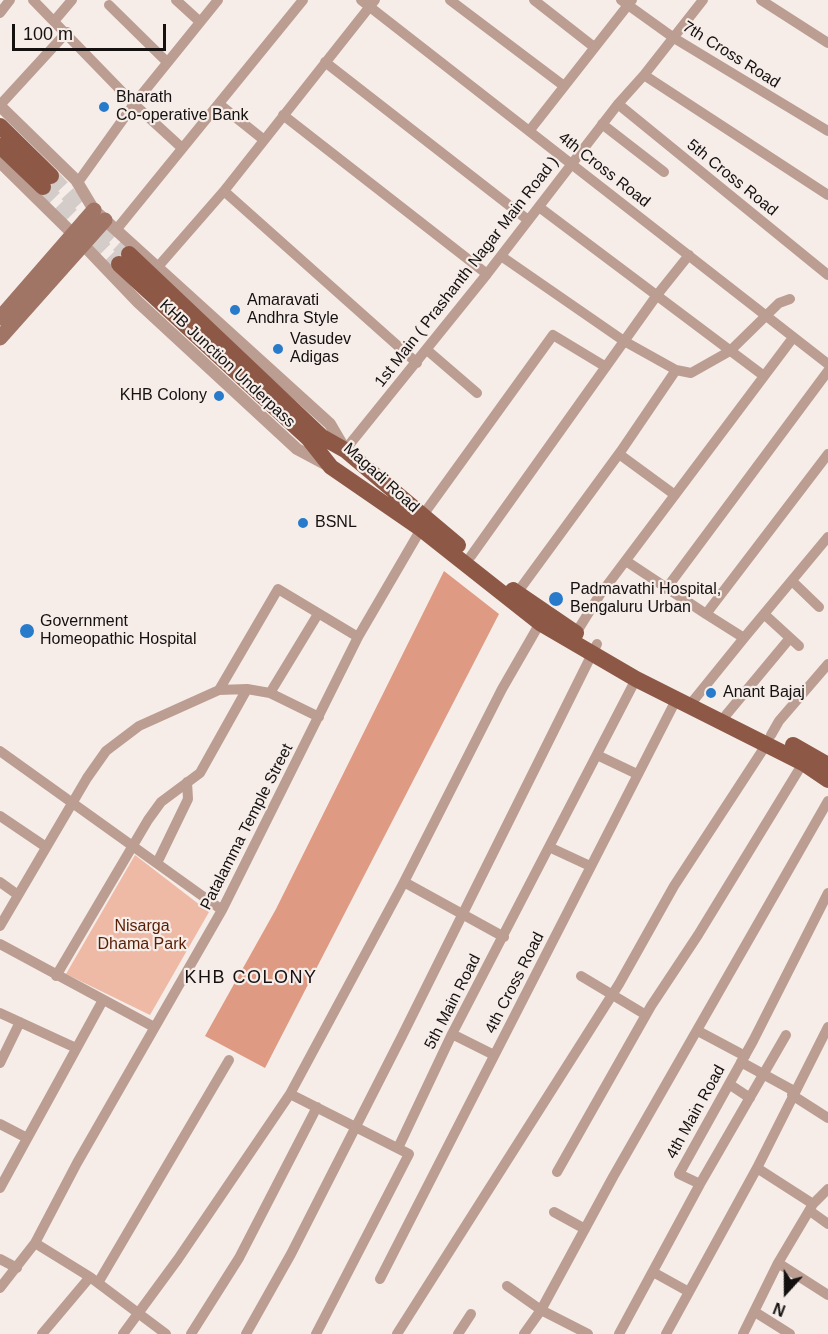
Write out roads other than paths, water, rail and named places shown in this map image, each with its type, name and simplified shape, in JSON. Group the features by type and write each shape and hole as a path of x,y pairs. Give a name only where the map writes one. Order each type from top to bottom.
{"main road":[{"path":"0,126 47,182 0,147"},
{"path":"0,318 78,239 105,220"},
{"path":"0,338 78,239"},
{"name":"KHB Junction Underpass","path":"331,467 308,438 124,259 322,437 345,450"},
{"name":"Magadi Road","path":"345,450 422,522 540,623 595,649 685,700 828,765"},
{"name":"Magadi Road","path":"331,467 422,522 471,556 517,593 576,633 636,680 726,715 769,740 828,780"}],"street":[{"path":"0,13 10,0"},
{"path":"33,0 67,32 134,104 182,148"},
{"path":"55,20 72,0"},
{"path":"176,0 199,21"},
{"path":"76,180 81,178 134,104 218,0"},
{"path":"105,220 182,148 303,0"},
{"path":"450,0 564,86"},
{"path":"534,0 594,47"},
{"name":"1st Main ( Prashanth Nagar Main Road )","path":"345,450 428,350 602,124 704,0"},
{"path":"761,0 828,43"},
{"path":"156,269 224,191 369,2"},
{"name":"4th Cross Road","path":"369,2 792,339 828,364"},
{"path":"530,130 627,2"},
{"name":"7th Cross Road","path":"627,2 674,38 828,131"},
{"path":"109,5 167,62"},
{"path":"0,106 67,32"},
{"path":"325,62 528,220"},
{"path":"644,75 828,195"},
{"path":"219,104 264,140"},
{"name":"5th Cross Road","path":"618,104 828,275"},
{"name":"Magadi Road","path":"0,106 76,180 105,220 156,269 330,424 345,450"},
{"path":"283,115 487,274"},
{"path":"602,124 664,172"},
{"name":"Magadi Road","path":"0,162 138,302 297,449 331,467"},
{"path":"224,191 417,363"},
{"path":"539,207 764,376"},
{"path":"471,556 657,295 689,255"},
{"path":"501,256 624,341 676,370 691,373 730,351 779,303 790,299"},
{"name":"Patalamma Temple Street","path":"0,1288 35,1243 154,1027 222,910 358,638 422,522 554,335 606,366"},
{"path":"576,633 626,561 792,339"},
{"path":"428,350 477,393"},
{"path":"517,593 619,454 676,370"},
{"path":"666,589 828,371"},
{"path":"706,614 828,453"},
{"path":"619,454 675,495"},
{"name":"4th Cross Road","path":"380,1279 637,774 685,700 744,638 827,541"},
{"path":"626,561 744,638"},
{"path":"792,581 819,607"},
{"path":"219,690 278,589 358,638"},
{"path":"270,693 318,614"},
{"path":"764,614 799,646"},
{"path":"123,1334 290,1094 404,882 502,689 540,623"},
{"path":"726,715 790,638"},
{"path":"246,1334 291,1254 464,915 595,649"},
{"path":"398,1334 612,994 674,886 779,721 828,664"},
{"name":"5th Main Road","path":"398,1148 452,1034 636,680"},
{"path":"56,976 161,802 200,773 247,689"},
{"path":"0,926 72,803 106,751 139,726 219,690 247,689 270,693 319,717"},
{"path":"0,751 222,910"},
{"path":"597,755 637,774"},
{"path":"557,1172 646,1015 803,763"},
{"path":"157,863 188,799 187,782"},
{"path":"525,1334 541,1310 828,801"},
{"path":"0,816 46,847"},
{"path":"549,848 590,866"},
{"path":"0,882 18,895"},
{"path":"404,882 504,937"},
{"name":"4th Main Road","path":"700,1184 679,1174 743,1059 828,893"},
{"path":"0,944 154,1027"},
{"path":"581,976 646,1015"},
{"path":"0,1188 103,1000"},
{"path":"0,1013 76,1048"},
{"path":"0,1063 20,1022"},
{"path":"666,1334 757,1168 828,1027"},
{"path":"698,1031 828,1118"},
{"path":"452,1034 494,1055"},
{"path":"619,1334 700,1184 786,1035"},
{"path":"42,1334 94,1280 229,1060"},
{"path":"729,1084 750,1098"},
{"path":"290,1094 409,1154 316,1334"},
{"path":"191,1334 238,1258 317,1107"},
{"path":"0,1124 27,1138"},
{"path":"757,1168 812,1208 828,1224"},
{"path":"742,1334 778,1263 812,1208 828,1189"},
{"path":"554,1212 585,1229"},
{"path":"35,1243 94,1280 166,1334"},
{"path":"0,1259 17,1268"},
{"path":"778,1263 828,1295"},
{"path":"653,1272 689,1292"},
{"path":"507,1286 541,1310 588,1334"},
{"path":"755,1312 790,1334"},
{"path":"458,1334 471,1314"}],"tunnel":[{"path":"51,176 90,218 129,254"},
{"path":"43,187 119,264"}],"place":[{"name":"Bharath Co-operative Bank","path":"104,107"},
{"name":"Amaravati Andhra Style","path":"235,310"},
{"name":"Vasudev Adigas","path":"278,349"},
{"name":"KHB Colony","path":"219,396"},
{"name":"BSNL","path":"303,523"},
{"name":"Padmavathi Hospital, Bengaluru Urban","path":"556,599"},
{"name":"Government Homeopathic Hospital","path":"27,631"},
{"name":"Anant Bajaj","path":"711,693"}],"district":[{"name":"KHB COLONY","path":"251,978"}],"park label":[{"name":"Nisarga Dhama Park","path":"142,936"}]}
